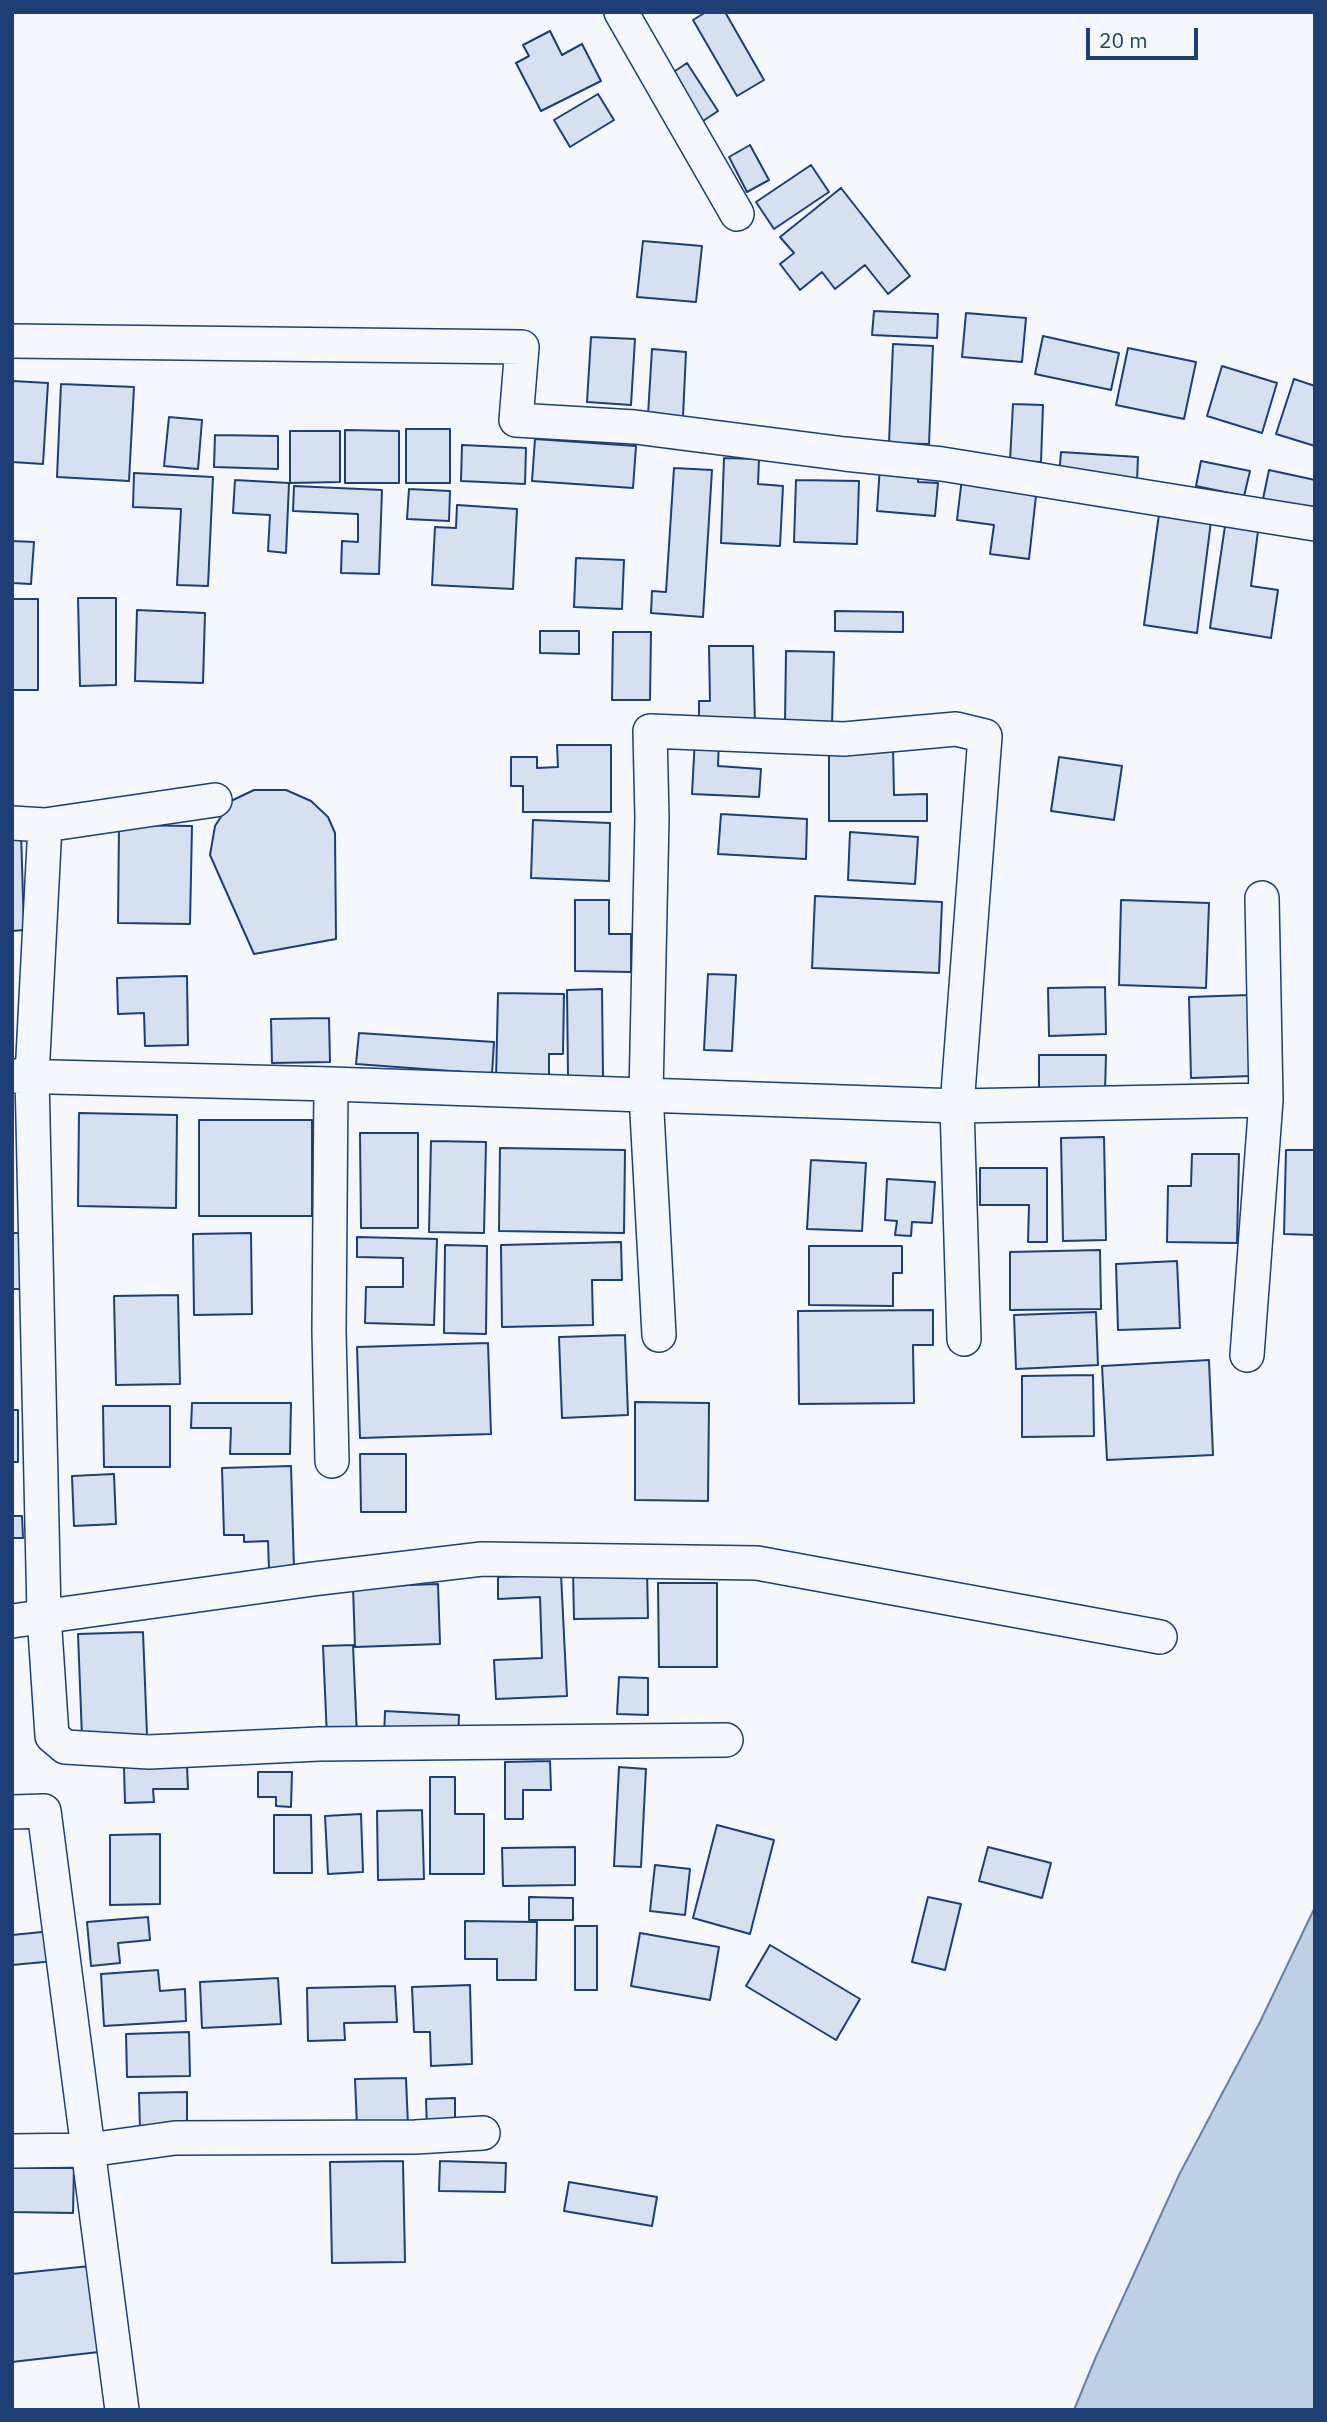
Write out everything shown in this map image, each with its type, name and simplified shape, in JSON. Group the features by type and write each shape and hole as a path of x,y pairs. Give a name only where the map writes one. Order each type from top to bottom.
{"street":[{"path":"621,12 737,214"},
{"path":"12,341 522,347 516,420 635,426 942,464 1315,524"},
{"path":"659,1335 646,1094 652,818 650,730 844,739 956,729 985,736 957,1106 964,1339"},
{"path":"12,823 45,825 215,800"},
{"path":"45,825 22,1076 28,1618 52,1737 65,1747 149,1752 319,1744 726,1740"},
{"path":"1247,1355 1266,1100 1262,898"},
{"path":"22,1076 957,1106 1266,1100"},
{"path":"331,1084 329,1332 332,1461"},
{"path":"28,1618 482,1559 757,1563 1160,1637"},
{"path":"12,1812 44,1811 122,2410"},
{"path":"12,2151 89,2150 175,2138 415,2137 483,2133"}],"water":[{"path":"1315,1907 1315,2410 1074,2410 1180,2173 1260,2022"}],"building":[{"path":"706,12 725,12 764,80 737,96 693,20"},
{"path":"550,31 562,55 582,44 601,81 541,111 516,63 529,56 523,45"},
{"path":"687,63 718,111 700,123 669,75"},
{"path":"598,94 614,120 570,147 554,120"},
{"path":"750,145 769,180 747,192 729,157"},
{"path":"811,165 829,192 774,229 756,202"},
{"path":"841,188 910,276 888,294 865,265 835,289 822,272 800,290 780,264 794,253 780,237"},
{"path":"643,241 702,246 696,302 637,297"},
{"path":"874,311 938,314 937,338 872,335"},
{"path":"966,313 1026,318 1022,362 962,357"},
{"path":"1043,336 1119,353 1111,390 1035,374"},
{"path":"591,337 635,339 631,405 587,402"},
{"path":"893,344 933,346 929,444 889,443"},
{"path":"1128,348 1196,362 1184,419 1116,405"},
{"path":"652,349 686,352 683,417 648,415"},
{"path":"1222,366 1277,383 1262,433 1207,416"},
{"path":"1294,379 1315,386 1315,446 1276,434"},
{"path":"13,381 48,383 43,464 12,462"},
{"path":"61,384 134,387 129,481 57,477"},
{"path":"1013,404 1043,405 1041,462 1010,461"},
{"path":"169,417 202,420 198,469 164,466"},
{"path":"406,429 450,429 450,483 406,483"},
{"path":"345,430 399,431 399,483 345,483"},
{"path":"290,431 340,431 340,482 290,483"},
{"path":"215,435 278,436 278,469 214,467"},
{"path":"535,439 636,446 633,488 532,481"},
{"path":"462,445 526,448 525,484 461,481"},
{"path":"1061,452 1138,457 1137,482 1059,477"},
{"path":"724,458 759,459 758,484 783,486 780,546 721,543"},
{"path":"1201,461 1250,471 1244,496 1196,486"},
{"path":"880,466 919,468 918,482 938,483 935,516 877,511"},
{"path":"674,468 712,470 703,617 651,613 652,591 666,592"},
{"path":"1269,470 1315,480 1315,510 1263,499"},
{"path":"134,473 213,477 208,586 177,585 181,509 133,507"},
{"path":"962,478 1037,487 1029,559 990,554 994,525 957,520"},
{"path":"235,480 289,483 286,553 268,551 270,515 233,513"},
{"path":"796,480 859,481 857,544 794,542"},
{"path":"294,486 382,490 379,574 341,573 342,541 358,542 358,514 293,511"},
{"path":"409,489 450,491 449,521 407,519"},
{"path":"457,505 517,509 513,589 432,585 435,527 456,528"},
{"path":"1159,514 1211,521 1197,633 1144,625"},
{"path":"1225,526 1258,531 1251,586 1278,590 1271,638 1210,628"},
{"path":"12,541 34,542 31,584 12,583"},
{"path":"576,558 624,560 622,609 574,607"},
{"path":"78,598 116,598 116,685 80,686"},
{"path":"12,599 38,599 38,690 12,690"},
{"path":"137,610 205,613 203,683 135,681"},
{"path":"835,611 903,612 903,632 835,631"},
{"path":"540,631 579,631 579,654 540,653"},
{"path":"613,632 651,632 650,700 612,700"},
{"path":"709,646 753,646 755,725 699,726 699,701 710,701"},
{"path":"786,651 834,652 832,725 785,724"},
{"path":"695,738 719,739 718,766 761,769 759,797 692,794"},
{"path":"557,745 611,745 611,812 523,812 523,786 511,786 511,757 537,757 537,768 558,767"},
{"path":"893,748 894,795 927,794 927,821 829,821 829,749"},
{"path":"1059,757 1122,766 1114,820 1051,811"},
{"path":"254,790 286,790 311,801 328,817 335,833 336,939 254,954 210,855 215,826 231,801"},
{"path":"721,814 807,819 806,859 718,854"},
{"path":"533,820 610,823 609,881 531,878"},
{"path":"119,825 192,826 190,924 118,923"},
{"path":"21,832 24,930 12,931 12,833"},
{"path":"850,832 918,837 915,884 848,880"},
{"path":"815,896 942,902 939,973 812,968"},
{"path":"575,900 609,900 609,934 631,934 631,972 575,971"},
{"path":"1121,900 1209,903 1206,988 1119,985"},
{"path":"708,974 736,975 732,1051 704,1050"},
{"path":"187,976 188,1045 145,1046 144,1013 118,1014 117,978"},
{"path":"1105,987 1106,1034 1049,1036 1048,988"},
{"path":"602,989 603,1077 568,1077 567,990"},
{"path":"498,993 564,994 563,1054 549,1054 549,1081 496,1080"},
{"path":"1248,995 1251,1076 1191,1078 1189,997"},
{"path":"329,1018 330,1062 272,1063 271,1019"},
{"path":"359,1033 494,1042 492,1074 356,1064"},
{"path":"1039,1055 1106,1055 1105,1092 1039,1091"},
{"path":"79,1113 177,1115 176,1208 78,1206"},
{"path":"199,1120 312,1120 312,1216 199,1216"},
{"path":"360,1133 418,1133 418,1228 361,1228"},
{"path":"1104,1137 1106,1240 1063,1241 1061,1138"},
{"path":"431,1141 486,1142 484,1233 429,1232"},
{"path":"500,1148 625,1150 624,1233 499,1231"},
{"path":"1286,1150 1315,1150 1315,1235 1284,1234"},
{"path":"1192,1154 1239,1154 1237,1243 1167,1242 1168,1186 1191,1186"},
{"path":"811,1160 866,1163 862,1231 807,1229"},
{"path":"980,1168 1047,1168 1047,1242 1028,1242 1029,1205 980,1205"},
{"path":"887,1179 935,1182 932,1223 912,1222 911,1236 895,1235 897,1221 885,1220"},
{"path":"12,1233 22,1233 22,1289 12,1289"},
{"path":"251,1233 252,1314 194,1315 193,1234"},
{"path":"357,1237 437,1239 434,1325 365,1323 366,1287 403,1287 403,1258 357,1257"},
{"path":"621,1242 622,1280 592,1280 593,1325 502,1327 501,1245"},
{"path":"445,1245 487,1246 486,1334 444,1333"},
{"path":"809,1246 902,1246 902,1273 893,1273 893,1306 809,1305"},
{"path":"1100,1250 1101,1309 1010,1310 1010,1252"},
{"path":"1177,1261 1180,1328 1118,1330 1116,1264"},
{"path":"178,1295 180,1384 116,1385 114,1296"},
{"path":"933,1310 933,1345 913,1345 914,1403 799,1404 798,1311"},
{"path":"1096,1312 1098,1365 1016,1369 1014,1315"},
{"path":"625,1335 628,1415 562,1418 559,1337"},
{"path":"488,1343 491,1434 360,1438 357,1347"},
{"path":"1209,1360 1213,1455 1107,1460 1102,1366"},
{"path":"1093,1375 1094,1436 1022,1437 1022,1376"},
{"path":"635,1402 709,1403 708,1501 635,1500"},
{"path":"192,1403 291,1403 290,1454 230,1454 231,1428 191,1428"},
{"path":"103,1406 170,1406 170,1467 104,1467"},
{"path":"12,1410 18,1410 18,1462 12,1462"},
{"path":"360,1454 406,1454 406,1512 361,1512"},
{"path":"291,1466 294,1569 269,1570 268,1541 244,1542 244,1535 224,1535 222,1468"},
{"path":"114,1474 116,1524 74,1526 72,1476"},
{"path":"12,1516 22,1516 23,1538 12,1538"},
{"path":"647,1569 648,1618 574,1619 573,1571"},
{"path":"561,1574 567,1696 496,1699 494,1660 542,1658 540,1597 498,1599 498,1577"},
{"path":"658,1583 717,1583 717,1667 659,1667"},
{"path":"438,1584 440,1644 355,1647 353,1587"},
{"path":"143,1632 147,1735 82,1737 78,1634"},
{"path":"353,1645 357,1737 327,1738 323,1646"},
{"path":"619,1677 648,1678 648,1715 617,1714"},
{"path":"385,1711 459,1715 458,1741 384,1738"},
{"path":"550,1761 551,1790 523,1790 523,1819 505,1819 505,1762"},
{"path":"187,1765 188,1789 153,1789 154,1802 125,1803 124,1767"},
{"path":"619,1767 646,1769 641,1867 614,1866"},
{"path":"258,1772 292,1772 291,1807 276,1806 276,1797 258,1797"},
{"path":"430,1777 455,1777 455,1814 484,1814 484,1874 430,1874"},
{"path":"422,1810 424,1879 378,1880 377,1811"},
{"path":"361,1814 363,1872 328,1874 325,1816"},
{"path":"274,1815 311,1815 312,1873 274,1873"},
{"path":"717,1825 774,1840 750,1934 693,1918"},
{"path":"160,1834 160,1904 110,1905 110,1835"},
{"path":"575,1847 575,1885 503,1886 502,1848"},
{"path":"988,1847 1051,1863 1042,1898 979,1881"},
{"path":"655,1865 690,1869 685,1915 650,1911"},
{"path":"529,1897 573,1898 573,1920 529,1920"},
{"path":"928,1897 961,1904 945,1970 912,1962"},
{"path":"148,1917 150,1940 118,1943 120,1963 91,1966 87,1922"},
{"path":"465,1921 537,1922 536,1980 497,1980 497,1959 465,1959"},
{"path":"575,1926 597,1926 597,1990 575,1990"},
{"path":"52,1931 55,1961 12,1965 12,1935"},
{"path":"640,1933 719,1947 710,2000 631,1986"},
{"path":"770,1945 860,1999 836,2040 746,1986"},
{"path":"158,1970 160,1991 185,1989 186,2021 104,2026 101,1974"},
{"path":"278,1978 281,2024 202,2028 200,1982"},
{"path":"470,1985 472,2064 431,2066 430,2032 414,2032 412,1987"},
{"path":"395,1986 397,2022 344,2023 345,2040 308,2041 307,1988"},
{"path":"189,2032 190,2076 127,2077 126,2034"},
{"path":"406,2078 408,2126 357,2127 355,2079"},
{"path":"187,2092 187,2129 140,2130 139,2093"},
{"path":"455,2098 455,2129 427,2129 426,2099"},
{"path":"403,2161 405,2262 332,2263 330,2162"},
{"path":"440,2161 506,2163 505,2192 439,2191"},
{"path":"12,2168 74,2168 73,2213 12,2212"},
{"path":"569,2182 657,2197 652,2226 564,2211"},
{"path":"90,2266 99,2352 12,2362 12,2274"}]}
